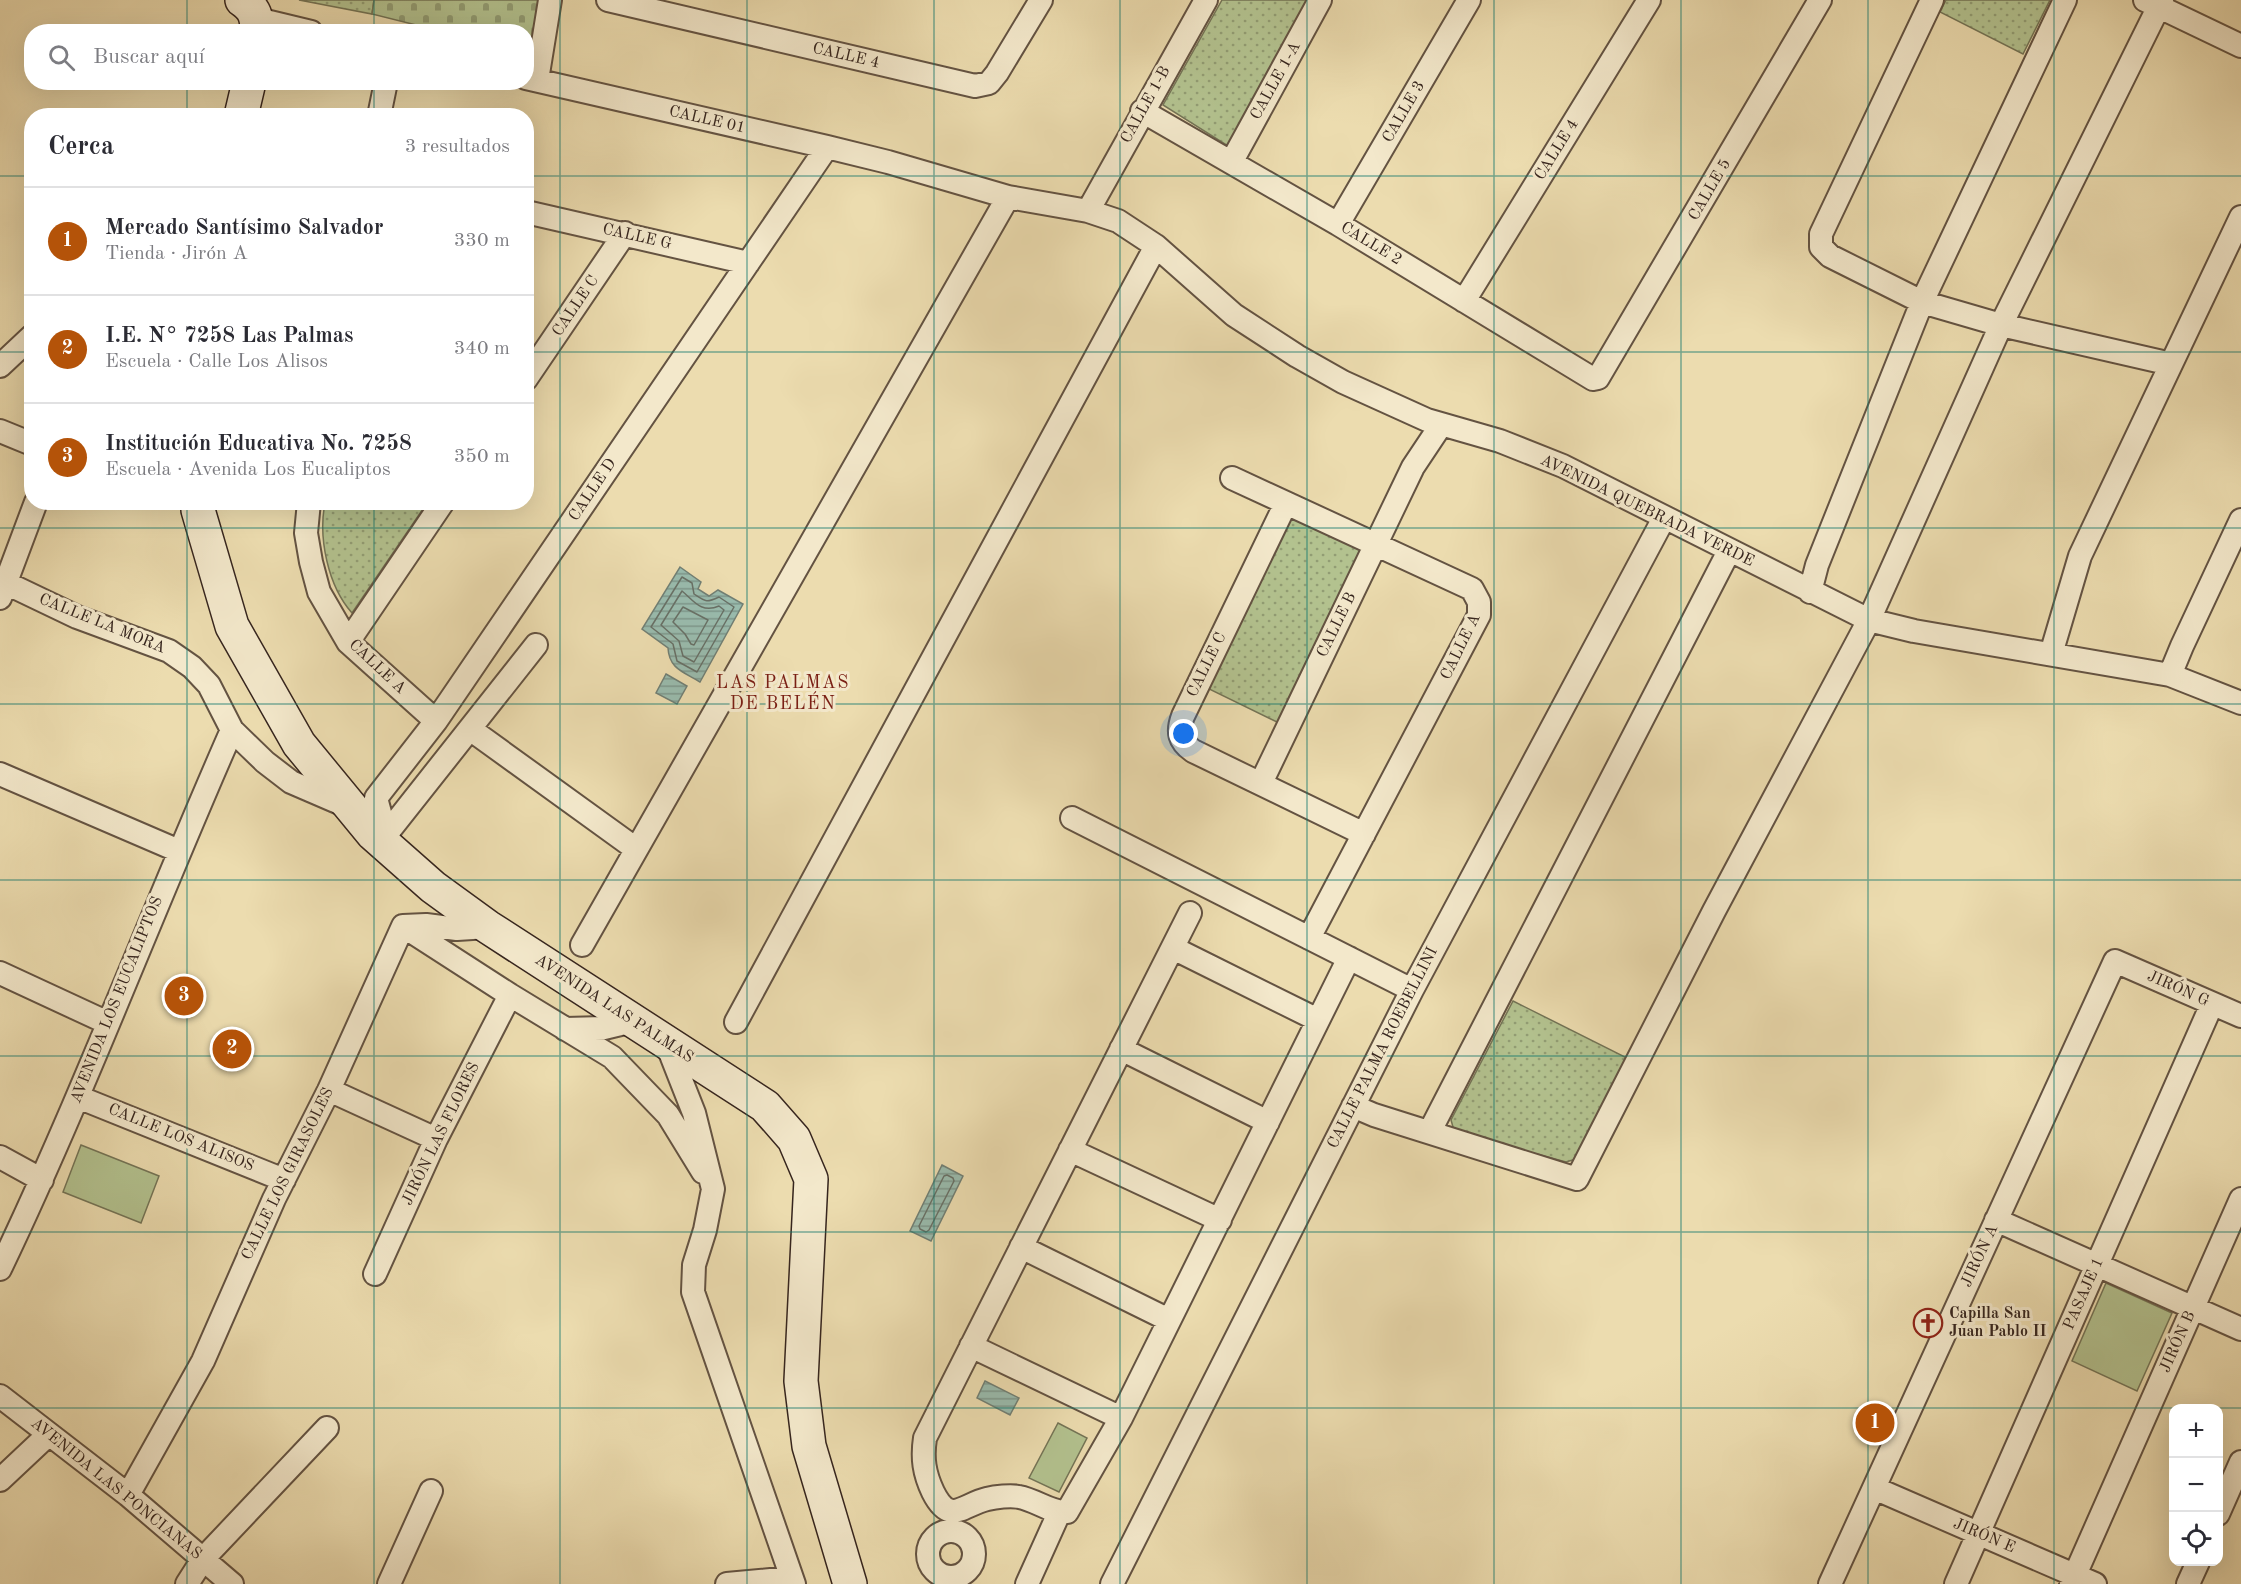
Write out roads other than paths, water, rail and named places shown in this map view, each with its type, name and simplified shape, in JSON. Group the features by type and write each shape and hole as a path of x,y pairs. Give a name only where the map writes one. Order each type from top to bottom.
{"main road":[{"path":"243,108 247,90"},
{"name":"AVENIDA LAS PALMAS","path":"198,510 232,626 299,744 352,808 433,887 488,927 765,1106 794,1139 811,1179 801,1381 809,1446 850,1584"}],"street":[{"path":"534,70 550,0"},
{"name":"CALLE 4","path":"608,0 975,86 989,83 997,73 1041,0"},
{"name":"CALLE 1-B","path":"1088,211 1206,0"},
{"name":"CALLE 1-A","path":"1232,161 1320,0"},
{"name":"CALLE 3","path":"1338,224 1469,0"},
{"name":"CALLE 4","path":"1464,301 1649,0"},
{"name":"CALLE 5","path":"1598,378 1820,0"},
{"path":"1932,0 1821,234 1821,247 1830,256 1922,302 2001,325 2171,364"},
{"path":"1810,592 1822,554 1922,302 2065,0"},
{"path":"1353,1106 1374,1115 1577,1179 1714,911 1869,620 2001,325 2156,2 2241,46"},
{"path":"252,17 280,24"},
{"name":"CALLE 01","path":"534,79 888,162"},
{"path":"381,108 384,90"},
{"name":"CALLE 2","path":"1142,111 1232,161 1593,379 1598,378"},
{"name":"CALLE D","path":"383,838 376,798 436,721 827,147"},
{"name":"AVENIDA QUEBRADA VERDE","path":"888,162 1008,197 1088,211 1118,221 1156,246 1234,315 1297,356 1354,387 1434,423 1500,441 1563,466 1869,620 1914,631 2170,675 2241,703"},
{"path":"582,945 1008,197"},
{"name":"CALLE G","path":"534,214 748,263"},
{"path":"2050,654 2080,556 2241,217"},
{"name":"CALLE C","path":"534,367 625,233"},
{"path":"736,1022 1156,246"},
{"path":"0,366 24,344"},
{"name":"CALLE B","path":"1261,783 1434,423"},
{"path":"0,431 24,441"},
{"name":"CALLE A","path":"1232,478 1472,589 1477,596 1480,609 1476,621 1309,938"},
{"name":"CALLE C","path":"1286,503 1183,716 1179,732 1185,745 1193,751 1364,834"},
{"path":"3,591 33,510"},
{"name":"CALLE A","path":"308,510 306,533 319,592 348,642 436,721"},
{"path":"348,642 438,510"},
{"name":"CALLE PALMA ROEBELLINI","path":"1112,1584 1412,990 1664,518"},
{"path":"2170,675 2241,520"},
{"path":"1430,1131 1729,551"},
{"name":"CALLE LA MORA","path":"3,591 169,651 192,667 208,686 232,730 291,782 352,808"},
{"path":"383,838 536,645"},
{"path":"470,729 636,849"},
{"name":"AVENIDA LOS EUCALIPTOS","path":"0,1269 78,1097 179,851 232,730"},
{"path":"0,774 179,851"},
{"path":"1072,818 1412,990"},
{"path":"1191,913 925,1438 922,1457 927,1479 939,1504 953,1521 964,1535 974,1552 971,1565 967,1570 941,1579 931,1565 928,1551 934,1538 953,1521 987,1499 1018,1496 1046,1505 1059,1513 1067,1512 1121,1418 1349,958"},
{"path":"403,926 426,925 457,929 488,927"},
{"path":"403,926 564,1029 612,1056 668,1115 713,1189"},
{"name":"CALLE LOS GIRASOLES","path":"128,1495 203,1361 274,1199 329,1090 403,926"},
{"path":"1173,948 1318,1020"},
{"name":"JIRÓN G","path":"2115,961 2241,1016"},
{"name":"JIRÓN A","path":"1830,1584 2115,961"},
{"path":"0,973 108,1023"},
{"name":"JIRÓN LAS FLORES","path":"375,1274 436,1139 510,995"},
{"name":"PASAJE 1","path":"1956,1584 2212,1004"},
{"path":"564,1029 604,1028 633,1021"},
{"path":"666,1042 694,1113 713,1189 705,1230 694,1265 693,1292 793,1581 727,1584"},
{"path":"1121,1049 1268,1122"},
{"path":"329,1090 436,1139"},
{"name":"CALLE LOS ALISOS","path":"78,1097 284,1180"},
{"path":"1070,1150 1220,1220"},
{"path":"0,1157 42,1180"},
{"name":"JIRÓN B","path":"2080,1581 2193,1308 2241,1199"},
{"path":"1996,1220 2241,1329"},
{"path":"1021,1247 1169,1320"},
{"path":"971,1346 1121,1418"},
{"name":"AVENIDA LAS PONCIANAS","path":"0,1396 128,1495 232,1584"},
{"path":"187,1584 203,1559 327,1428"},
{"path":"0,1480 49,1434"},
{"path":"2219,1512 2241,1462"},
{"name":"JIRÓN E","path":"1874,1488 2080,1581"},
{"path":"389,1584 431,1491"},
{"path":"1027,1584 1059,1513"},
{"path":"2188,1584 2196,1566"}],"water":[{"path":"680,567 701,582 698,589 709,596 718,590 743,604 700,682 678,669 671,661 668,648 642,629"},
{"path":"666,674 687,686 677,704 656,693"},
{"path":"942,1165 963,1176 931,1241 910,1231"},
{"path":"985,1381 1019,1398 1010,1415 977,1398"}],"place":[{"name":"Institución Educativa No. 7258","path":"184,996"},
{"name":"I.E. N° 7258 Las Palmas","path":"232,1049"},
{"name":"Capilla San Juan Pablo II","path":"1928,1323"},
{"name":"Mercado Santísimo Salvador","path":"1875,1423"}],"district":[{"name":"LAS PALMAS DE BELÉN","path":"783,693"}]}
